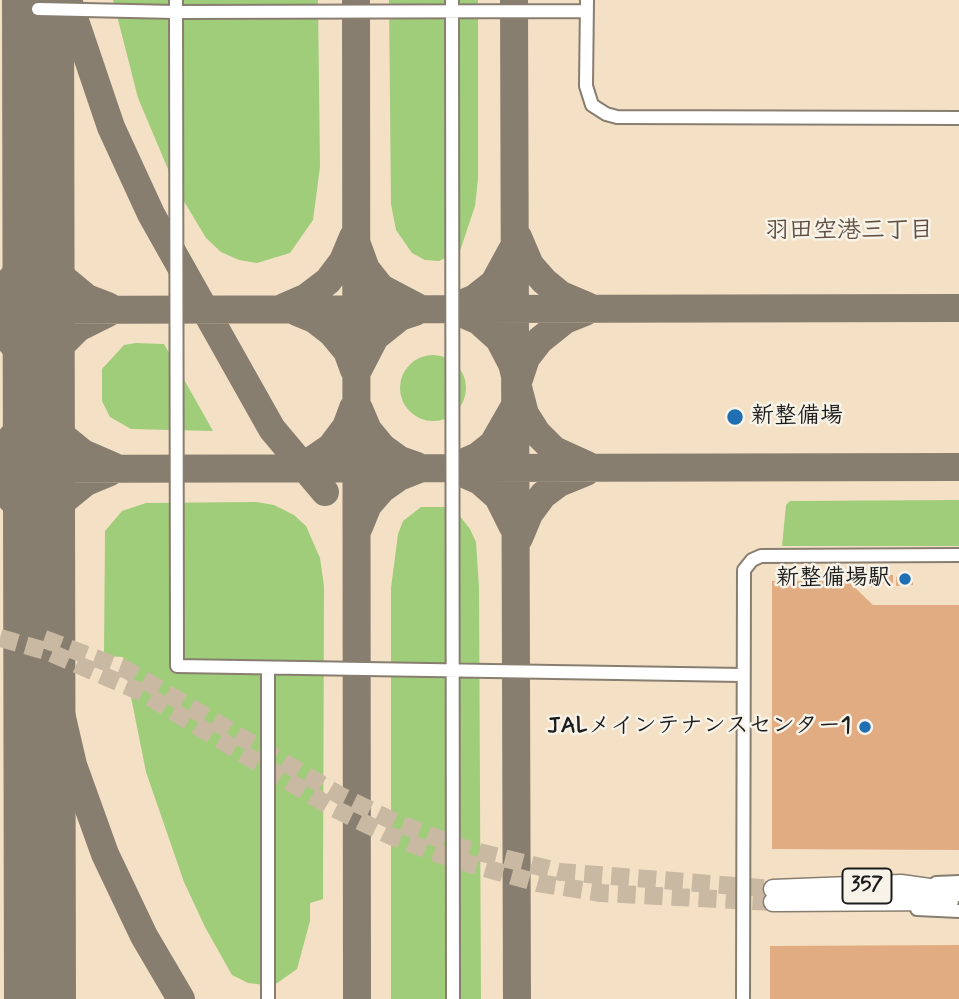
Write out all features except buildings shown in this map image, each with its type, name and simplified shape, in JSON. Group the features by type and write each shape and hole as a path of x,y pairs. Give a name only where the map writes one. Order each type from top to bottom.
{"highway":[{"name":"357","path":"959,892 901,884 773,895 814,903 959,901"}],"street":[{"path":"38,9 176,6 587,6 586,86 592,104 606,114 629,117 959,118"},
{"path":"176,6 177,666 742,675"},
{"path":"452,6 453,999"},
{"path":"743,999 742,577 752,560 776,556 959,555"},
{"path":"268,668 268,999"},
{"path":"901,884 959,882"},
{"path":"814,903 959,911"}],"green space":[{"path":"113,0 318,0 320,167 313,220 290,253 257,263 239,260 221,252 206,238 176,188 138,98"},
{"path":"389,0 478,0 478,179 475,206 460,251 439,261 425,260 412,253 396,230 391,204"},
{"path":"164,344 213,431 131,429 110,417 102,401 102,369 124,345"},
{"path":"433,355 446,358 456,365 463,375 466,388 463,401 456,411 446,418 433,421 420,418 410,411 403,401 400,388 403,375 410,365 420,358"},
{"path":"959,500 959,546 782,546 786,505 790,501"},
{"path":"256,502 274,505 294,515 306,526 320,558 324,586 323,899 310,903 310,921 297,969 273,986 248,983 232,975 205,927 184,882 146,772 123,657 104,656 105,531 122,511 146,503"},
{"path":"421,507 447,507 456,511 476,542 479,588 481,999 391,999 391,588 398,534 403,521"}],"taxiway":[{"path":"68,0 111,127 151,214 272,429 325,492"},
{"path":"356,0 357,999"},
{"path":"514,0 517,999"},
{"path":"38,232 45,253 64,279 87,298 108,306"},
{"path":"0,292 27,261 38,232"},
{"path":"284,307 307,297 328,281 343,261 353,237"},
{"path":"518,237 530,265 544,281 561,295 587,306"},
{"path":"358,247 366,269 381,288 417,307"},
{"path":"454,307 475,298 494,283 512,250"},
{"path":"0,310 959,308"},
{"path":"456,311 479,321 499,339 512,364 525,414 537,433 554,450 587,465"},
{"path":"297,312 314,319 332,333 347,351 354,370"},
{"path":"358,370 375,337 400,317 415,312"},
{"path":"519,379 526,358 540,340 565,320 585,312"},
{"path":"0,451 30,416 44,373 58,348 78,328 108,313"},
{"path":"0,329 33,368 47,414 61,435 83,453 113,466"},
{"path":"296,466 312,460 331,447 346,427 353,408"},
{"path":"359,409 368,430 382,447 400,460 417,466"},
{"path":"455,466 478,456 493,444 513,409"},
{"path":"0,469 959,467"},
{"path":"359,527 368,505 382,489 399,477 417,470"},
{"path":"455,470 480,481 498,497 513,527"},
{"path":"110,472 86,482 64,500 47,523 41,541 39,564 54,683 73,765 105,854 144,936 181,999"},
{"path":"519,538 529,514 543,495 559,483 586,472"},
{"path":"0,487 25,514 39,550"}],"runway":[{"path":"38,0 40,999"}],"tunnel":[{"path":"0,638 49,652 143,693 331,807 393,837 456,860 538,883 601,893 773,902"},
{"path":"44,639 127,670 341,796 397,823 466,849 561,872 773,889"}],"place":[{"name":"新整備場","path":"735,417"},
{"name":"新整備場駅","path":"905,579"},
{"name":"JALメインテナンスセンター1","path":"865,727"}],"district":[{"name":"羽田空港三丁目","path":"849,232"}]}
